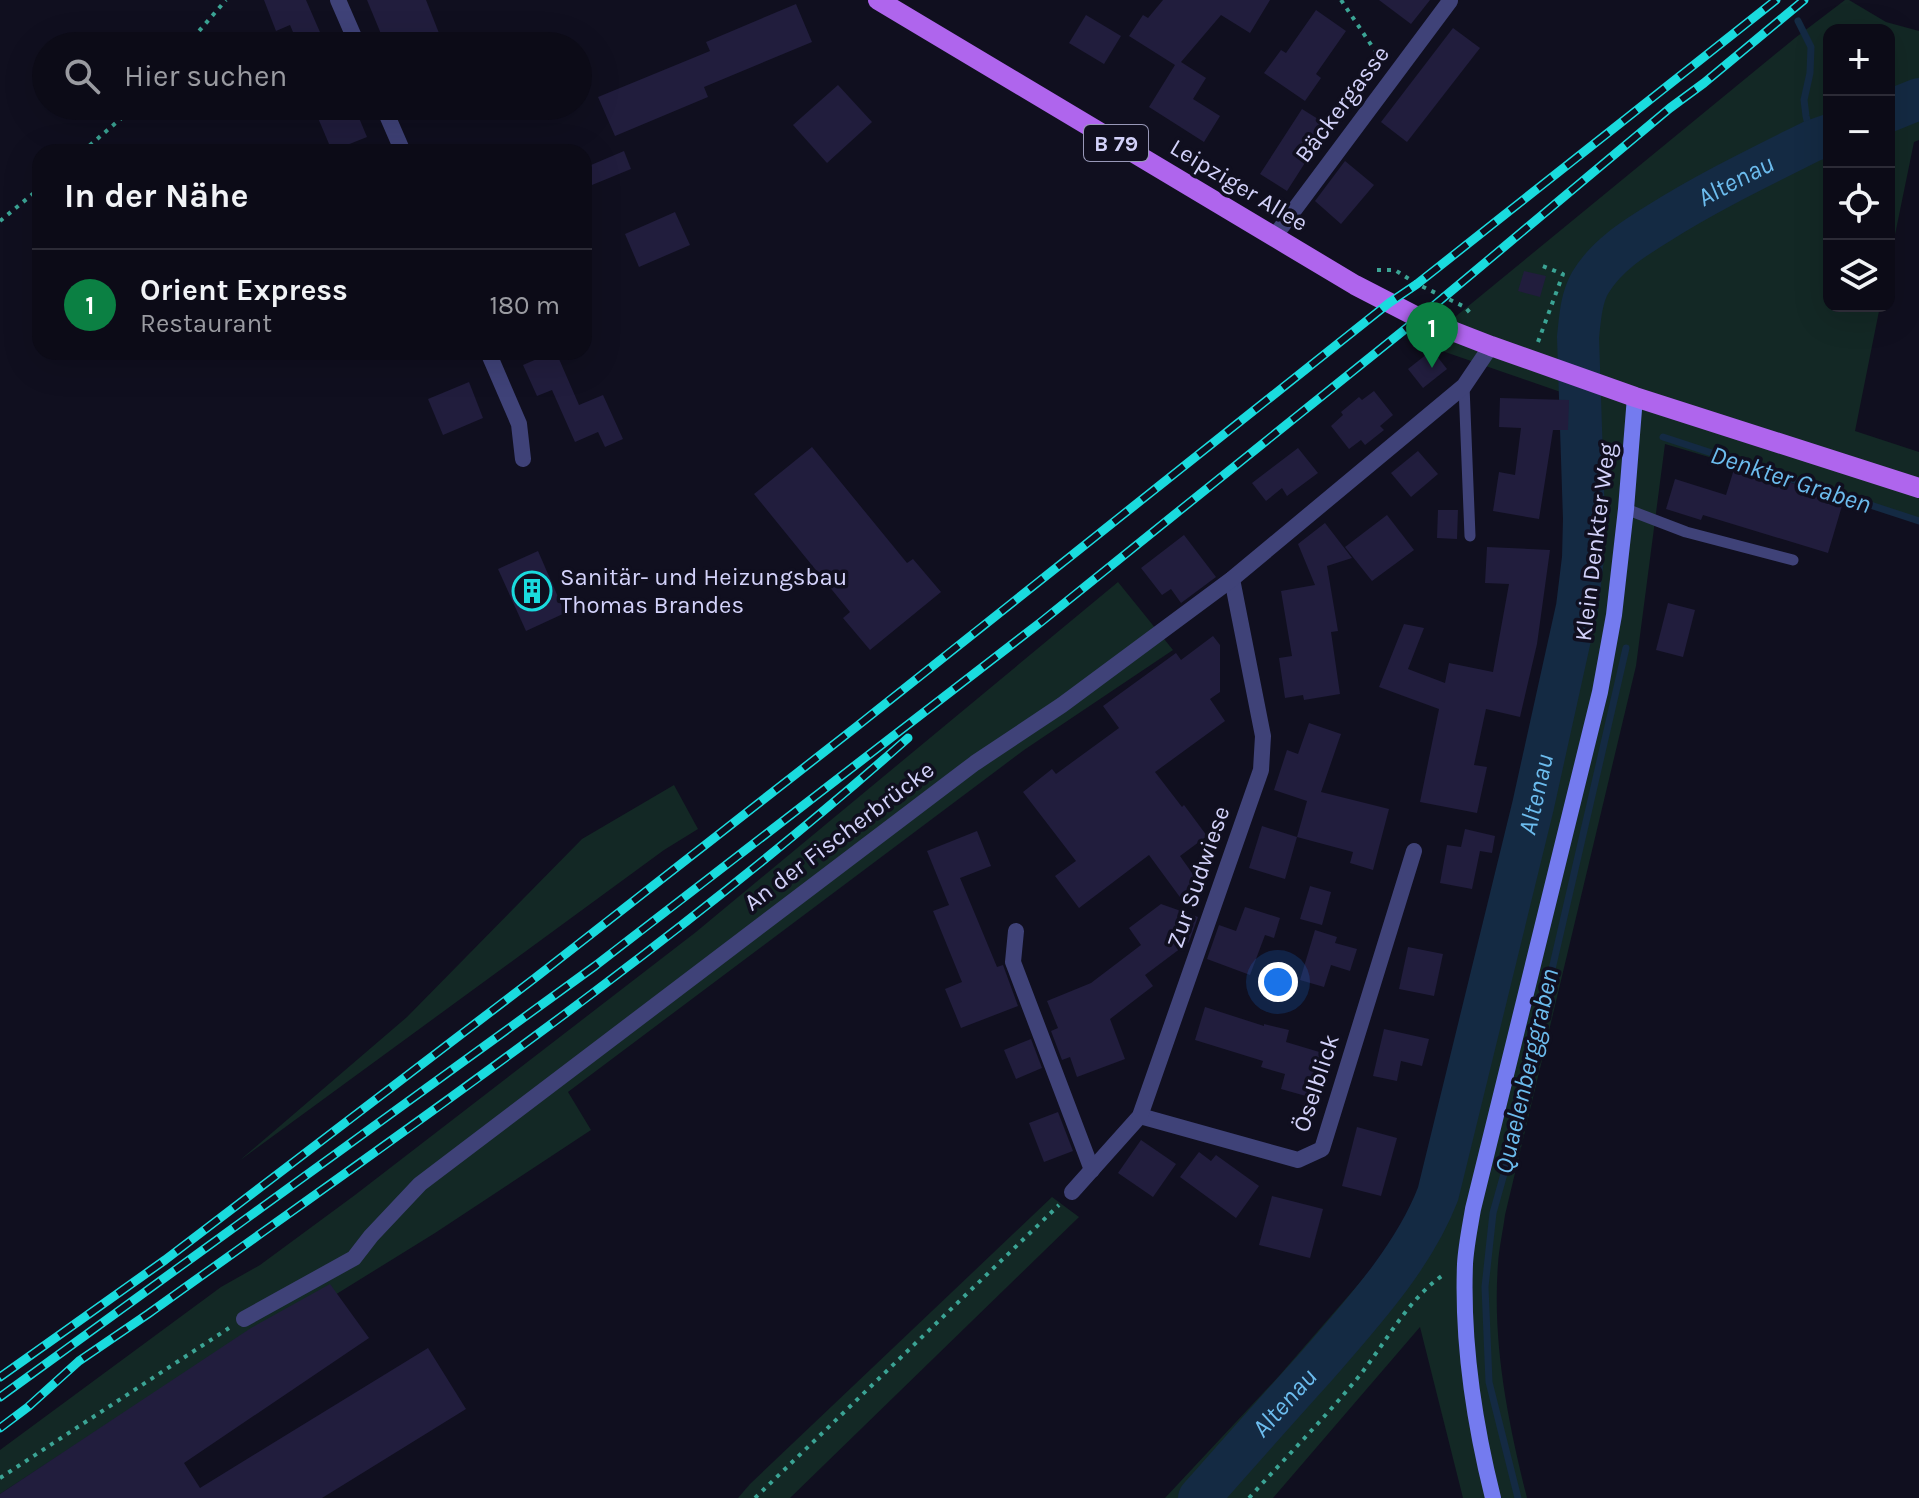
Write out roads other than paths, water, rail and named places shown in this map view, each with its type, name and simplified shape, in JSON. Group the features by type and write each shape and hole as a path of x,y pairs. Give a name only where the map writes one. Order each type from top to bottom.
{"main road":[{"name":"Leipziger Allee","path":"878,0 1355,285 1419,318 1635,397"},
{"name":"B 79","path":"1635,397 1919,488"}],"street":[{"path":"338,0 352,32"},
{"name":"Bäckergasse","path":"1274,237 1451,0"},
{"path":"389,120 400,144"},
{"name":"An der Fischerbrücke","path":"244,1319 354,1258 420,1184 975,763 1062,705 1232,579 1464,386 1491,346"},
{"path":"491,360 519,424 523,459"},
{"name":"Klein Denkter Weg","path":"1493,1498 1468,1367 1464,1317 1465,1261 1473,1209 1600,692 1614,615 1635,397"},
{"name":"Zur Sudwiese","path":"1072,1192 1140,1116 1261,770 1263,736 1232,579"},
{"name":"Öselblick","path":"1140,1116 1298,1160 1322,1149 1414,851"},
{"path":"1016,931 1013,962 1092,1170"}],"lane":[{"path":"1464,386 1470,536"},
{"path":"1626,509 1686,532 1793,560"}],"waterway":[{"path":"1798,21 1811,47 1810,73 1804,100 1812,141"},
{"name":"Altenau","path":"1895,109 1919,99"},
{"name":"Altenau","path":"1199,1498 1384,1286 1414,1241 1438,1194 1533,806 1577,607 1584,519 1578,337 1587,289 1596,273 1612,256 1649,229 1734,180 1823,137"},
{"name":"Denkter Graben","path":"1663,437 1919,521"},
{"name":"Quaelenberggraben","path":"1518,1498 1489,1382 1485,1287 1493,1213 1509,1156 1626,648"}],"railway":[{"path":"0,1377 165,1260 535,978 1776,0"},
{"path":"0,1397 595,966 1041,622 1419,318 1804,0"},
{"path":"0,1428 79,1361 439,1106 631,964 818,816 908,738"}],"place":[{"name":"Orient Express","path":"1432,368"},
{"name":"Sanitär- und Heizungsbau Thomas Brandes","path":"532,591"}]}
